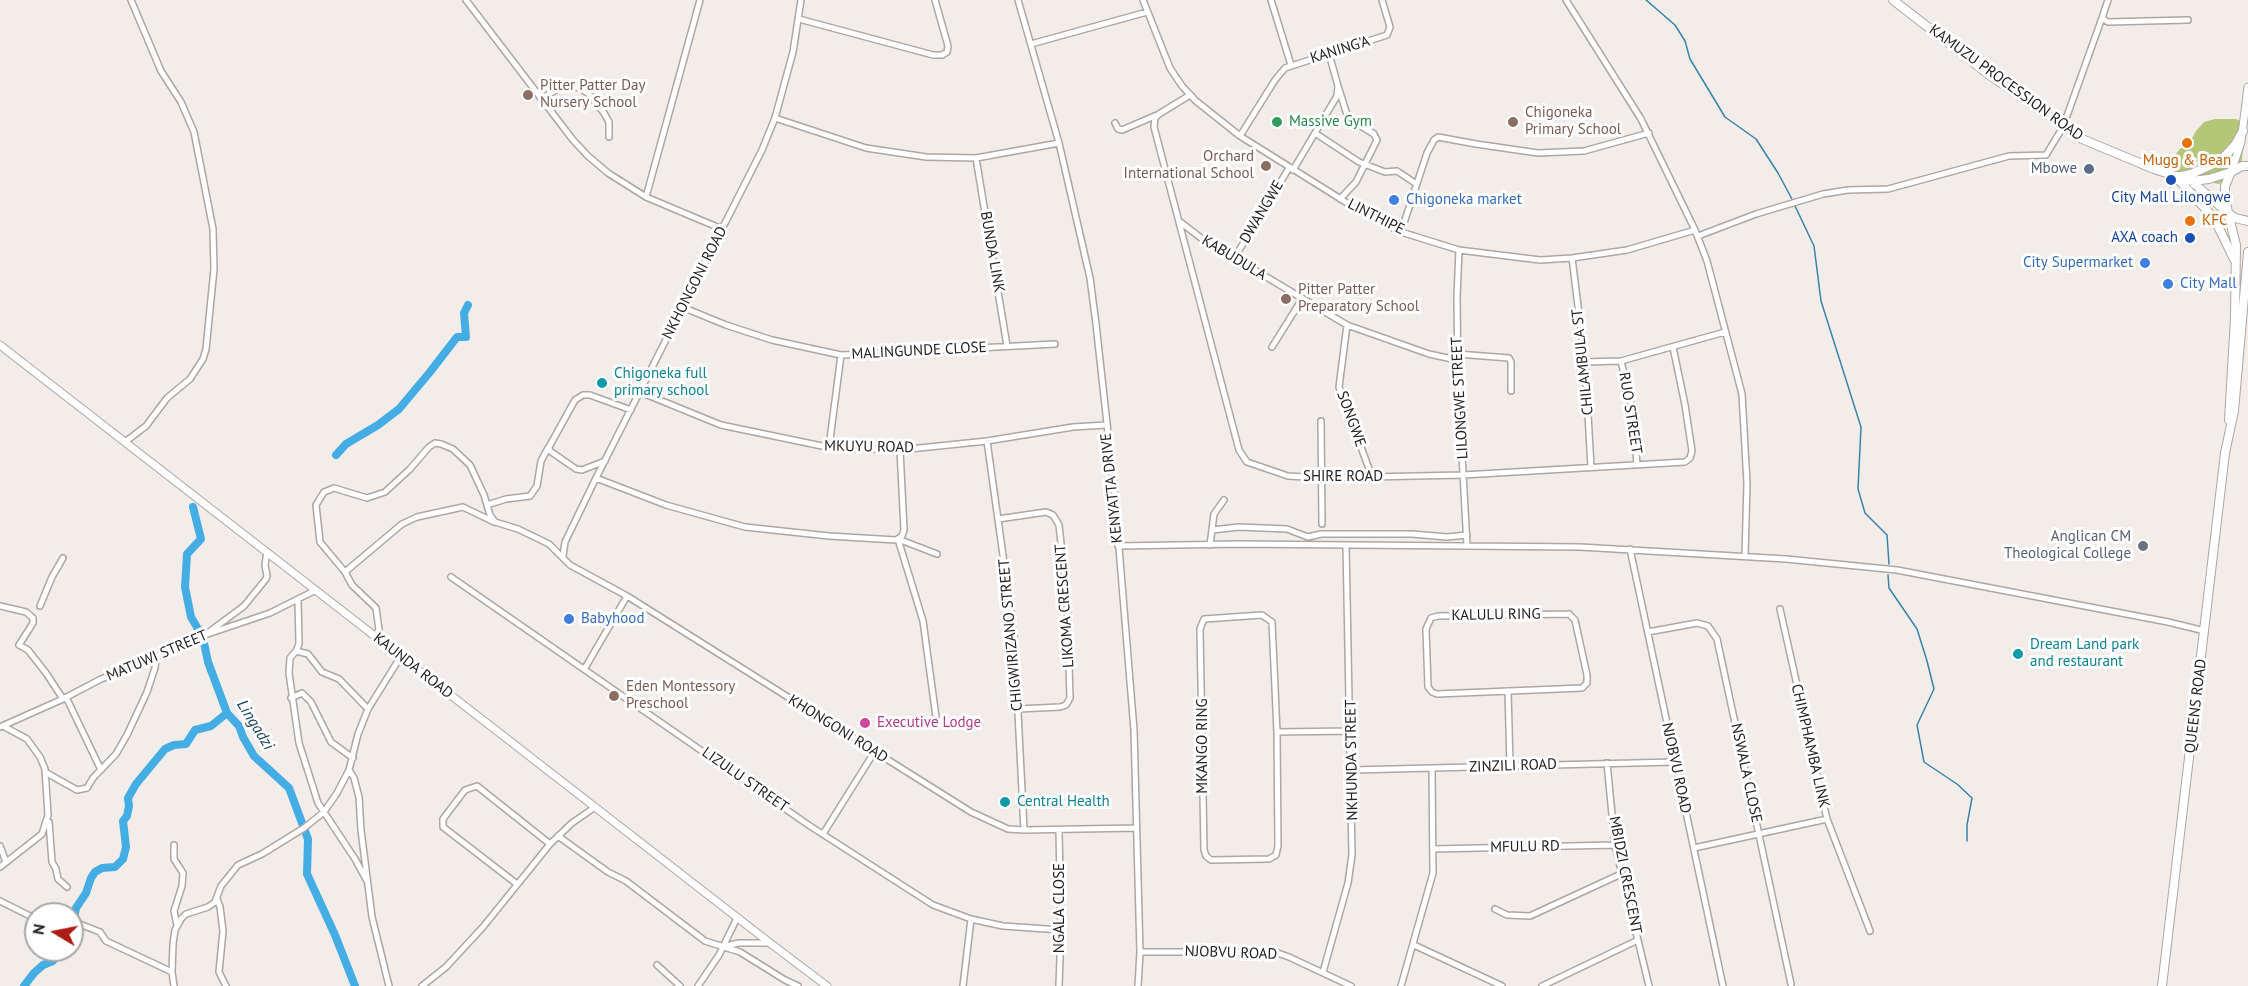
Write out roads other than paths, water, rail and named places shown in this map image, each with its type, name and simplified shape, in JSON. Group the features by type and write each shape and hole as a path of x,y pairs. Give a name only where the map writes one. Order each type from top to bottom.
{"highway":[{"name":"KAMUZU PROCESSION ROAD","path":"1893,0 2063,127 2094,145 2191,181"},
{"path":"2176,177 2191,174 2220,161 2235,145 2243,131"},
{"path":"2191,181 2209,179 2242,166 2248,166"},
{"path":"2230,172 2225,186 2225,195 2236,245 2230,427"},
{"path":"2176,177 2214,219 2236,263"},
{"path":"2191,181 2235,218 2248,221"},
{"path":"2230,427 2235,411 2240,367 2248,252"},
{"name":"QUEENS ROAD","path":"2162,986 2230,427"}],"main road":[{"path":"2230,172 2240,151 2248,87"},
{"name":"KAUNDA ROAD","path":"0,345 827,986"}],"street":[{"path":"125,442 146,426 166,398 190,379 203,359 214,269 213,229 194,132 181,102 161,71 131,0"},
{"path":"466,0 573,140 588,156 608,173 646,197 722,229"},
{"path":"646,197 700,0"},
{"name":"NKHONGONI ROAD","path":"563,556 565,542 596,478 776,118 789,71 801,0"},
{"path":"799,19 942,55 947,52 948,46 934,0"},
{"name":"KENYATTA DRIVE","path":"1018,0 1059,143 1094,302 1135,739 1140,952 1138,986"},
{"name":"LINTHIPE","path":"1143,0 1170,68 1190,95 1211,115 1291,169 1373,219 1401,232 1459,250 1540,260 1627,250 1696,233 1823,194 1848,190 1888,189 2009,156 2046,155 2063,127"},
{"path":"1240,136 1275,80 1285,68 1291,65 1271,0"},
{"name":"KANING'A","path":"1291,65 1387,35 1390,27 1382,0"},
{"path":"1566,0 1601,52 1648,133 1707,261 1742,394 1747,483 1745,556"},
{"path":"2063,127 2108,0"},
{"path":"1031,44 1147,12"},
{"path":"2103,19 2188,20"},
{"path":"1329,54 1348,118 1376,137 1366,164 1356,182 1340,199"},
{"path":"541,99 564,85 580,88 590,95 604,113 609,122 609,137"},
{"name":"DWANGWE","path":"1235,257 1337,96 1338,86"},
{"path":"1115,123 1118,129 1122,130 1159,114 1190,95"},
{"name":"SHIRE ROAD","path":"1159,114 1154,122 1155,132 1239,450 1252,465 1301,478 1322,478 1464,475 1685,462 1692,454 1673,347"},
{"path":"776,118 866,148 926,157 976,158 1059,143"},
{"path":"1314,133 1359,162 1385,172 1400,173 1415,183"},
{"path":"1401,232 1415,183 1427,153 1438,137 1538,153 1584,150 1648,133"},
{"name":"BUNDA LINK","path":"976,158 1007,346"},
{"name":"KABUDULA","path":"1179,220 1201,238 1347,325 1429,354 1509,358 1511,391"},
{"name":"LILONGWE STREET","path":"1459,250 1457,357 1467,545"},
{"name":"CHILAMBULA ST","path":"1572,258 1585,362 1591,466"},
{"path":"1272,346 1302,299"},
{"name":"MALINGUNDE CLOSE","path":"682,307 763,337 841,355 1055,344"},
{"name":"SONGWE","path":"1347,325 1339,387 1372,477"},
{"path":"1585,362 1622,360 1725,332"},
{"path":"829,447 841,355"},
{"name":"RUO STREET","path":"1622,360 1633,413 1637,465"},
{"name":"MKUYU ROAD","path":"640,392 721,425 829,447 900,450 987,441 1073,427 1106,425"},
{"path":"487,505 506,499 530,496 537,486 541,461 576,400 582,395 590,395 631,410"},
{"path":"1321,421 1322,524"},
{"name":"CHIGWIRIZANO STREET","path":"987,441 1014,634 1024,830"},
{"path":"375,636 379,630 376,608 352,585 345,572 320,542 316,505 328,489 334,488 367,498 379,495 395,484 429,447 435,443 441,444 460,454 470,465 495,522"},
{"path":"549,447 550,451 576,469 582,470 605,461"},
{"path":"898,539 904,530 900,450"},
{"path":"596,478 666,505 745,527 828,537 887,541 898,539 937,554"},
{"path":"1210,545 1216,509 1224,500"},
{"name":"KHONGONI ROAD","path":"345,572 402,524 417,517 463,507 549,544 563,556 570,566 627,597 971,812 1008,829 1059,831 1136,828"},
{"name":"LIKOMA CRESCENT","path":"998,519 1043,512 1053,515 1059,525 1067,598 1070,698 1066,705 1060,707 1018,709"},
{"path":"1212,530 1239,527 1287,529 1308,537 1321,534 1412,534 1447,537 1467,535"},
{"path":"898,539 923,621 936,717"},
{"name":"NKHUNDA STREET","path":"1323,972 1351,869 1353,840 1346,545"},
{"path":"1118,546 1467,545 1630,549 1838,563 1898,570 2168,621 2205,631"},
{"name":"NJOBVU ROAD","path":"1630,549 1723,986"},
{"path":"208,633 235,610 244,606 266,579 267,552"},
{"path":"40,606 63,558"},
{"name":"LIZULU STREET","path":"451,577 823,834 933,905 972,919 1003,926 1061,930"},
{"name":"MATUWI STREET","path":"1,726 65,698 101,679 156,658 175,645 243,623 316,590"},
{"path":"585,668 627,597"},
{"path":"298,600 300,623 296,651 289,662 291,698 299,742 318,803 368,881"},
{"path":"0,606 26,612 33,618 33,623 20,645 28,650 65,698 101,770"},
{"name":"CHIMPHAMBA LINK","path":"1694,848 1827,819 1780,609"},
{"name":"MKANGO RING","path":"1262,615 1270,619 1274,641 1277,732 1278,846 1276,855 1269,859 1211,860 1206,856 1204,850 1200,629 1204,619 1262,615"},
{"name":"KALULU RING","path":"1571,615 1575,620 1587,675 1585,686 1549,691 1508,691 1437,694 1432,692 1428,684 1426,629 1429,620 1438,616 1571,615"},
{"name":"NSWALA CLOSE","path":"1648,632 1692,623 1708,626 1715,633 1791,984"},
{"path":"296,651 308,654 318,669 339,679 368,709"},
{"path":"223,985 219,972 223,931 217,899 221,886 238,865 304,828 324,812 349,770 358,734 368,709 401,656"},
{"path":"45,772 81,791 87,788 116,754 127,735 147,692 156,658"},
{"path":"1508,691 1510,765"},
{"path":"291,698 302,693 310,702 331,742 353,758"},
{"path":"1,726 31,743 45,772 52,862 56,869 56,877 67,887"},
{"path":"1277,732 1351,731"},
{"path":"823,834 875,752"},
{"name":"ZINZILI ROAD","path":"1352,771 1674,762"},
{"name":"MBIDZI CRESCENT","path":"1607,763 1621,874 1649,986"},
{"path":"1401,986 1433,873 1432,769"},
{"path":"349,770 354,778 359,797 373,925 389,986"},
{"path":"517,884 443,827 443,819 465,790 477,786 550,844"},
{"path":"422,986 457,955 550,844 579,817 595,807"},
{"path":"0,867 42,834 48,815"},
{"path":"1827,819 1870,931"},
{"name":"NGALA CLOSE","path":"1059,831 1061,930 1059,986"},
{"path":"558,836 608,872 627,881 705,941 745,954 798,986"},
{"path":"174,845 174,859 183,873 182,886 174,911 177,925 173,944 174,986"},
{"name":"MFULU RD","path":"1434,849 1616,845"},
{"path":"0,846 6,862"},
{"path":"1495,909 1507,915 1530,916 1621,874"},
{"path":"177,925 186,914 208,907 217,899"},
{"path":"0,901 24,913"},
{"path":"698,986 719,955 737,918"},
{"path":"963,986 972,919"},
{"path":"84,926 100,932 106,941 172,972"},
{"path":"1542,986 1638,940"},
{"path":"723,946 739,943 770,943"},
{"path":"1414,945 1502,986"},
{"name":"NJOBVU ROAD","path":"1140,952 1266,951 1285,955 1351,986"},
{"path":"657,965 680,986"}],"waterway":[{"path":"1646,0 1675,25 1685,41 1690,59 1725,117 1756,139 1793,201"},
{"path":"1795,206 1814,246 1821,301 1861,427 1858,489 1865,513 1887,535 1889,564"},
{"path":"336,455 346,444 399,409 457,337 466,337 464,313 468,305"},
{"path":"193,507 201,539 187,554 185,587 191,617 201,634"},
{"path":"1888,575 1889,588 1917,629 1934,689 1917,725 1924,762 1957,784 1972,798 1967,825 1967,841"},
{"name":"Lingadzi","path":"203,638 208,662 227,713 239,726 254,756 289,788 308,839 307,874 355,986"},
{"path":"80,902 95,872 102,868 115,867 123,859 126,847 123,821 127,816 128,798 136,784 165,749 174,745 186,744 195,730 211,726 227,713"},
{"path":"24,986 34,973 50,962"}],"place":[{"name":"Pitter Patter Day Nursery School","path":"528,95"},
{"name":"Massive Gym","path":"1277,122"},
{"name":"Chigoneka Primary School","path":"1513,122"},
{"name":"Mugg & Bean","path":"2187,143"},
{"name":"Orchard International School","path":"1266,166"},
{"name":"Mbowe","path":"2089,169"},
{"name":"City Mall Lilongwe","path":"2171,180"},
{"name":"Chigoneka market","path":"1394,200"},
{"name":"KFC","path":"2190,221"},
{"name":"AXA coach","path":"2190,238"},
{"name":"City Supermarket","path":"2145,263"},
{"name":"City Mall","path":"2168,284"},
{"name":"Pitter Patter Preparatory School","path":"1286,299"},
{"name":"Chigoneka full primary school","path":"602,383"},
{"name":"Anglican CM Theological College","path":"2143,546"},
{"name":"Babyhood","path":"569,619"},
{"name":"Dream Land park and restaurant","path":"2018,654"},
{"name":"Eden Montessory Preschool","path":"614,696"},
{"name":"Executive Lodge","path":"865,723"},
{"name":"Central Health","path":"1005,802"}]}
